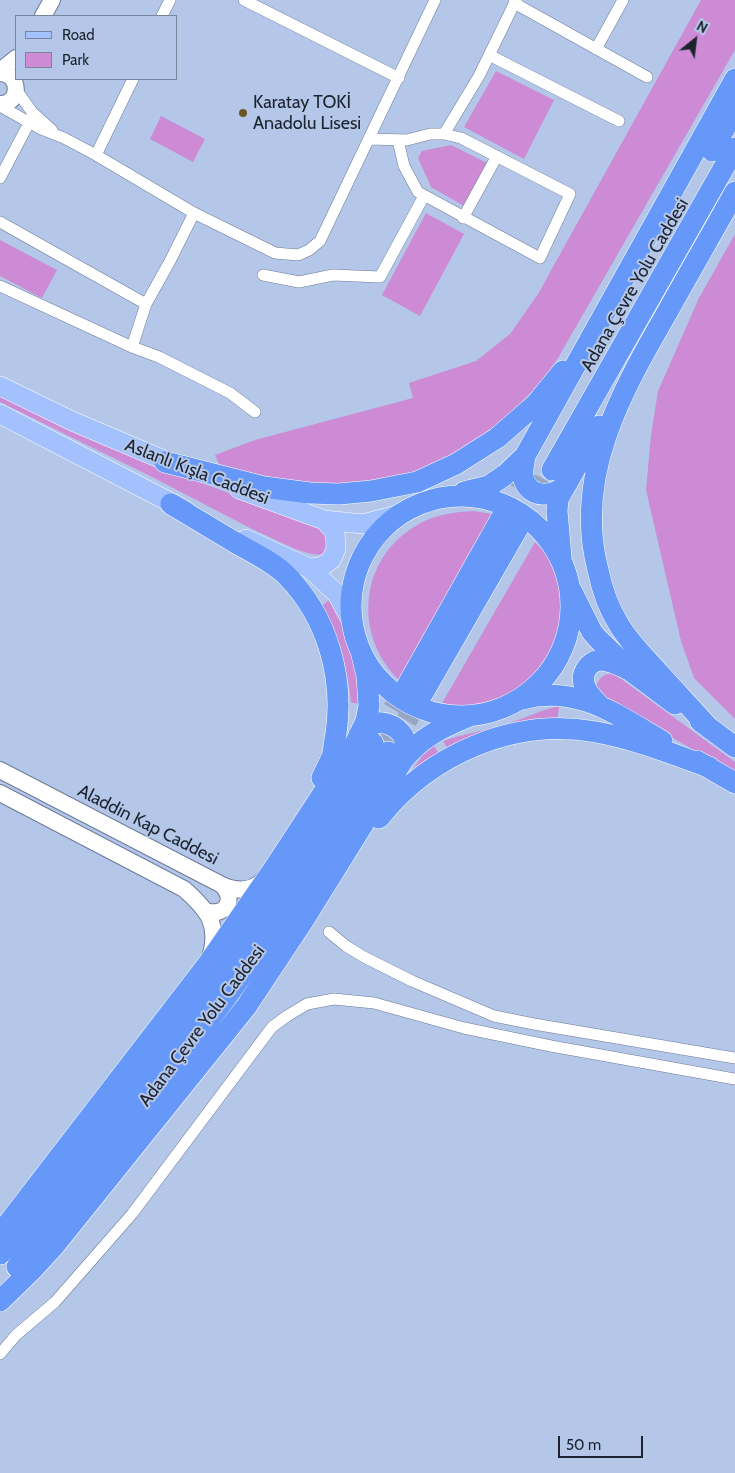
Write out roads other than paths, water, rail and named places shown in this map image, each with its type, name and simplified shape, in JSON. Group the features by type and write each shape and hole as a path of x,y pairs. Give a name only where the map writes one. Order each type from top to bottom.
{"highway":[{"path":"735,79 592,334 558,401 545,466 558,499 557,511 562,562 569,585 592,632 631,671 735,747"},
{"name":"Adana Çevre Yolu Caddesi","path":"545,466 735,110"},
{"name":"Adana Çevre Yolu Caddesi","path":"545,466 735,148"},
{"path":"432,500 490,486 505,475 545,466 604,418 636,368 735,192"},
{"path":"165,462 264,487 310,493 339,494 371,491 417,482 456,464 497,438 536,404 592,334"},
{"path":"636,368 604,438 593,480 590,534 596,565 603,593 617,622 631,642 710,729"},
{"path":"381,748 366,720 369,706 367,676 352,622 351,601 354,580 360,561 375,537 384,527 401,514 432,500 444,497 468,496 491,500 514,510 529,520 553,546 562,562"},
{"path":"0,1234 208,964 292,840 332,756 338,716 334,664 326,637 307,600 287,576 266,560 171,504"},
{"path":"415,690 511,521"},
{"path":"519,699 540,683 556,662 566,638 571,612 569,585"},
{"path":"362,654 382,682 408,702 439,713 472,715"},
{"path":"599,705 584,686 583,676 591,663 600,660 610,661 631,671"},
{"path":"292,840 381,748 411,750 429,735 472,715 496,710 519,699 534,695 564,695 599,705 735,782"},
{"path":"0,1301 54,1246 213,1050 246,1007 304,921 373,826 402,792 416,780 445,760 489,740 540,729 556,728 595,732 630,740 709,767"},
{"path":"304,921 381,748"},
{"name":"Adana Çevre Yolu Caddesi","path":"0,1254 48,1199 190,1018 381,748"},
{"name":"Adana Çevre Yolu Caddesi","path":"0,1288 87,1180 228,995 303,888 381,748"}],"main road":[{"name":"Aslanlı Kışla Caddesi","path":"0,386 72,421 165,462 324,520 363,524 401,514"},
{"name":"Aslanlı Kışla Caddesi","path":"0,414 171,504 308,568 337,594 352,622"},
{"path":"308,568 321,567 331,560 336,549 335,532 324,520"}],"street":[{"path":"44,15 52,0"},
{"path":"52,15 57,0"},
{"path":"162,15 170,0"},
{"path":"244,0 398,78"},
{"path":"0,105 29,123 64,138 96,155 194,213 275,253 298,255 309,250 320,241 435,0"},
{"path":"596,49 623,0"},
{"path":"444,134 479,76 515,1 647,77"},
{"path":"489,55 619,121"},
{"path":"0,72 15,59"},
{"path":"0,72 13,78 40,120 64,138"},
{"path":"96,155 132,80"},
{"path":"0,105 11,101 18,86"},
{"path":"0,178 29,123"},
{"path":"370,139 407,140 430,134 444,134 461,138 570,194 540,258 418,192 404,166 398,140"},
{"path":"464,218 497,156"},
{"path":"263,275 298,282 333,275 380,277 424,196"},
{"path":"132,347 146,304 194,213"},
{"path":"0,222 146,304"},
{"path":"0,286 132,347 159,356 230,393 255,412"},
{"name":"Aladdin Kap Caddesi","path":"0,770 235,891 259,885 275,867"},
{"path":"0,793 184,889 206,911 213,925 215,942 208,964"},
{"path":"206,911 218,912 228,902 230,897 222,885"},
{"path":"329,932 346,946 364,957 412,981 494,1016 735,1058"},
{"path":"0,1354 16,1335 55,1302 132,1214 272,1028 307,1004 334,999 374,1003 464,1028 735,1079"}],"tunnel":[{"path":"502,517 531,466"},
{"path":"519,526 552,470"},
{"path":"377,737 407,686"},
{"path":"390,748 423,693"}],"place":[{"name":"Karatay TOKİ Anadolu Lisesi","path":"243,113"}]}
